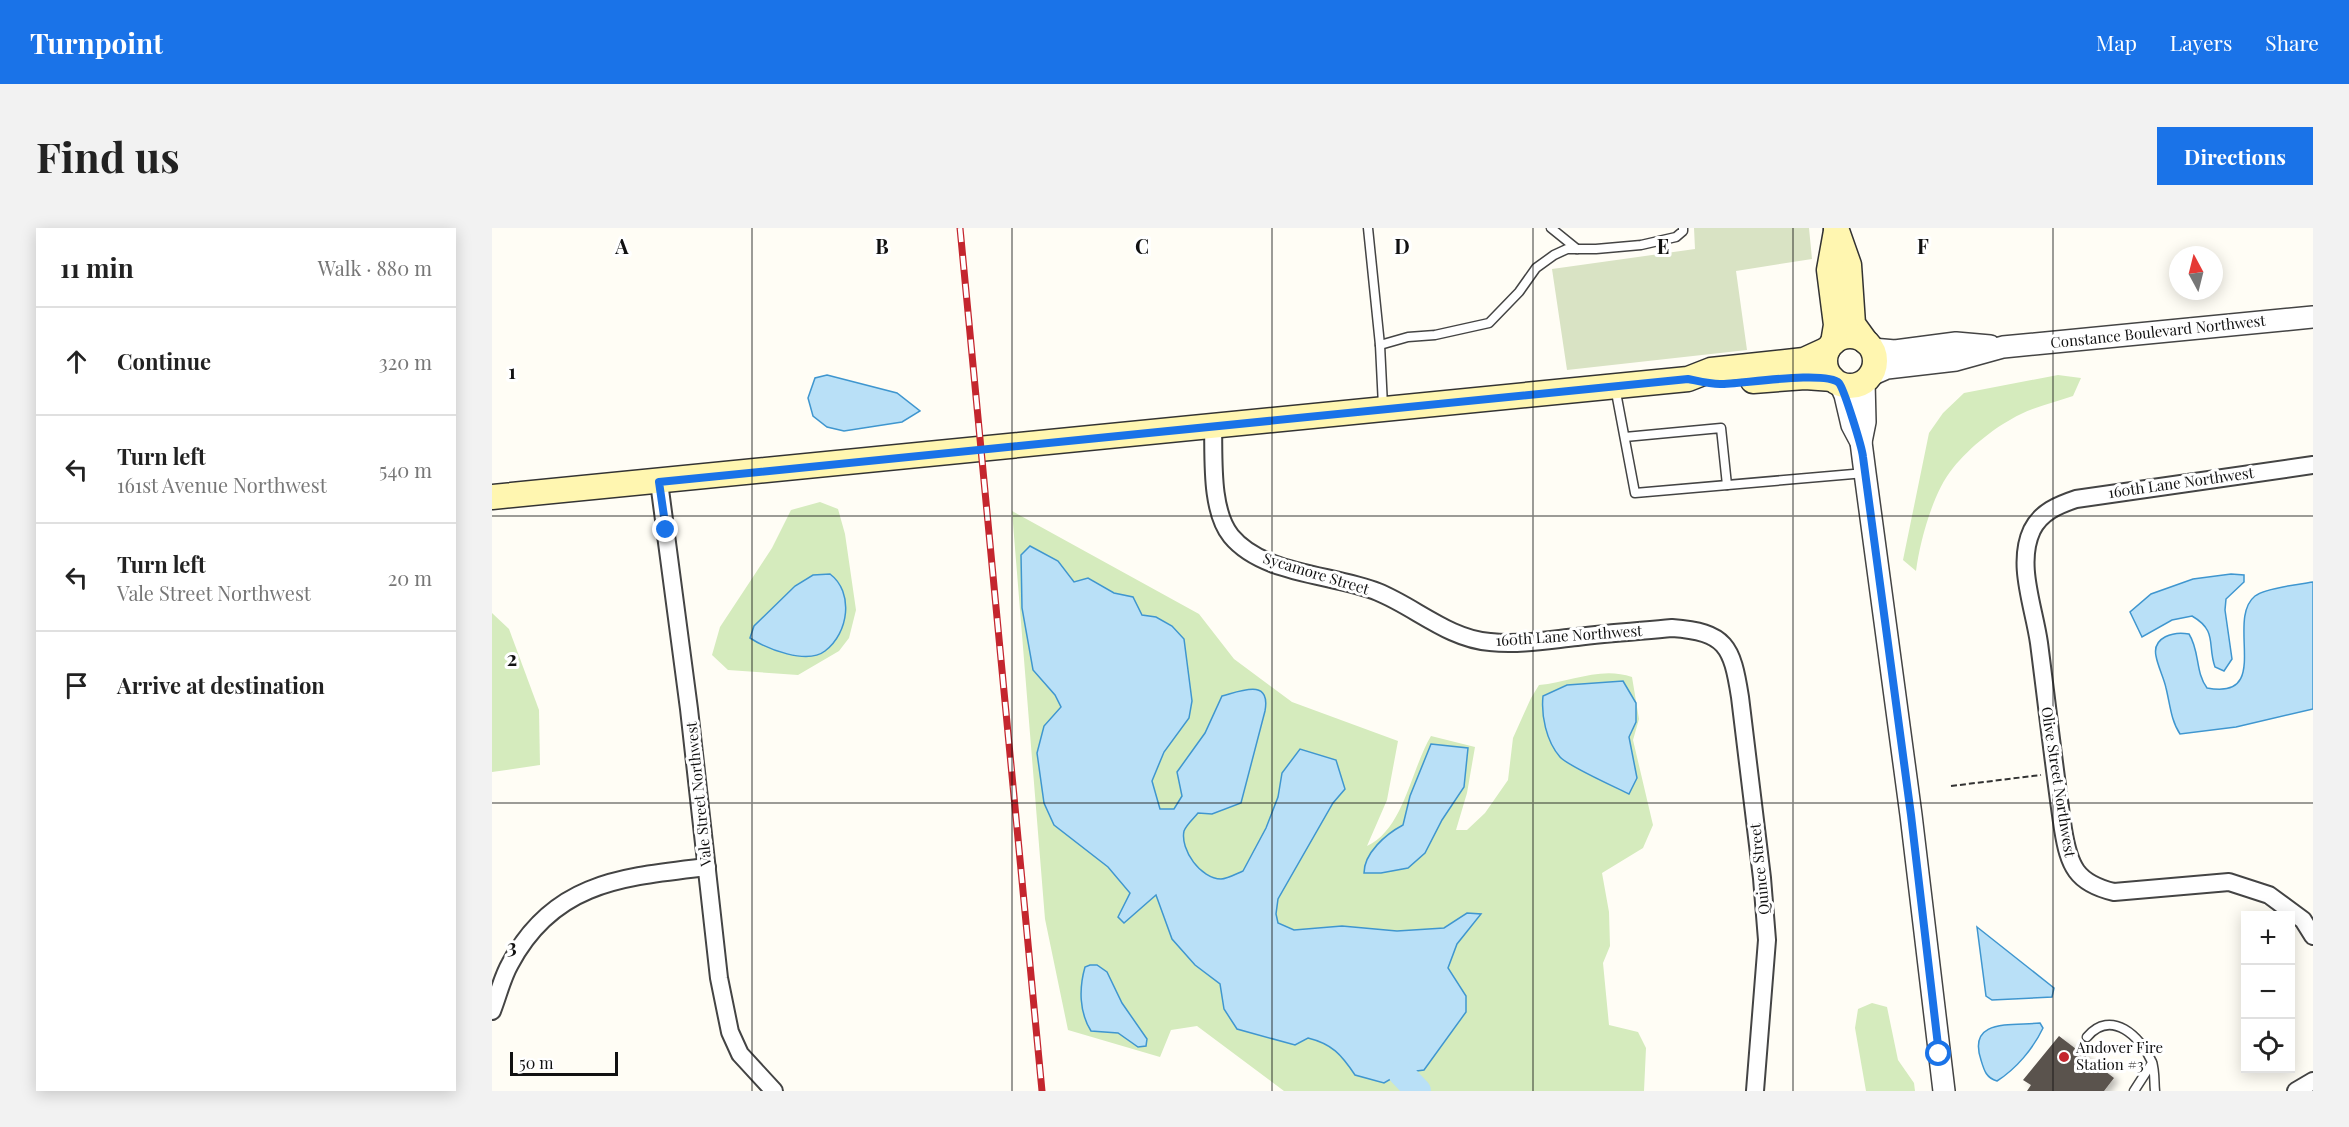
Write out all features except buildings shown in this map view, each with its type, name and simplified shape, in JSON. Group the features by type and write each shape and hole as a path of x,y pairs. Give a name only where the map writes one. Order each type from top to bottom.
{"main road":[{"path":"492,498 1688,379 1718,384 1805,377 1856,385 1868,378 1874,366 1869,346 1853,324 1849,265 1836,229"},
{"path":"1836,229 1829,270 1836,325 1825,365 1836,381"},
{"path":"1688,379 1711,370 1804,360 1849,337 1869,346"}],"street":[{"name":"Constance Boulevard Northwest","path":"1868,378 1887,368 1956,360 2003,347 2313,316"},
{"name":"Constance Boulevard Northwest","path":"1869,346 1895,351 1956,343 2003,347"},
{"path":"1868,378 1865,422 1861,442 1911,815 1944,1091"},
{"path":"1836,381 1845,395 1852,424 1861,442"},
{"name":"Sycamore Street","path":"1213,425 1215,490 1220,515 1230,535 1243,548 1283,567 1379,593"},
{"name":"160th Lane Northwest","path":"2050,508 2076,499 2313,465"},
{"name":"Vale Street Northwest","path":"659,482 719,978 730,1032 740,1054 774,1091"},
{"name":"Olive Street Northwest","path":"2050,508 2033,528 2026,550 2026,558 2067,856 2082,878 2096,887 2114,892 2229,882 2269,895 2303,920 2313,936"},
{"name":"160th Lane Northwest","path":"1379,593 1458,634 1487,642 1536,642 1672,628 1695,630 1714,637 1728,648"},
{"name":"Quince Street","path":"1728,648 1736,672 1740,697 1762,878 1767,940 1755,1091"},
{"path":"492,1011 509,965 530,931 561,905 599,885 639,876 707,867"}],"lane":[{"path":"1368,228 1380,345 1383,409"},
{"path":"1551,228 1577,249"},
{"path":"1380,345 1408,337 1435,335 1489,323 1520,292 1536,268 1567,249 1641,245 1676,237 1683,231 1683,228"},
{"path":"1615,386 1635,493 1865,473"},
{"path":"1625,437 1721,428 1727,485"},
{"path":"2087,1037 2093,1030 2103,1026 2121,1026 2134,1034 2152,1063 2156,1091"},
{"path":"2134,1091 2152,1063"}],"path":[{"path":"1951,786 2055,773"}],"green space":[{"path":"1694,228 1809,228 1812,259 1736,271 1747,350 1567,370 1552,269 1695,249"},
{"path":"2058,375 2081,378 2073,396 2033,409 2002,425 1967,452 1953,468 1939,490 1928,517 1916,571 1903,560 1929,433 1943,413 1964,393"},
{"path":"820,502 838,509 845,534 856,610 849,638 839,651 798,675 728,670 712,655 720,627 772,548 791,510"},
{"path":"1012,511 1199,614 1234,659 1292,702 1398,741 1387,800 1367,846 1380,838 1390,826 1431,736 1475,747 1467,793 1456,830 1467,830 1485,813 1508,780 1513,738 1539,685 1597,674 1609,673 1632,677 1639,719 1633,740 1653,825 1643,848 1602,873 1609,912 1610,946 1603,963 1609,1025 1638,1032 1646,1048 1644,1091 1284,1091 1197,1026 1171,1030 1160,1057 1068,1030 1045,919"},
{"path":"492,613 509,629 539,710 540,765 492,772"},
{"path":"1872,1003 1887,1007 1898,1060 1914,1083 1915,1091 1866,1091 1855,1028 1858,1009"}],"water":[{"path":"827,375 897,393 920,411 902,422 844,431 827,427 813,416 808,398 815,378"},
{"path":"1030,546 1058,561 1074,582 1088,578 1114,593 1133,597 1142,615 1156,617 1172,626 1184,639 1192,701 1189,718 1164,752 1152,781 1160,809 1174,809 1182,796 1177,772 1205,733 1222,696 1253,689 1263,694 1266,701 1265,711 1241,803 1212,814 1198,813 1184,831 1185,847 1199,869 1214,878 1221,879 1243,871 1266,828 1278,797 1282,773 1300,749 1336,760 1345,789 1333,803 1278,899 1276,914 1278,923 1294,930 1342,926 1397,931 1444,928 1467,913 1481,914 1457,944 1448,968 1466,996 1466,1012 1424,1070 1401,1073 1384,1083 1355,1075 1335,1051 1316,1040 1308,1038 1295,1045 1237,1029 1224,1009 1220,984 1195,965 1172,939 1156,895 1124,923 1118,917 1130,893 1108,867 1054,825 1044,803 1037,753 1044,726 1061,707 1055,695 1033,670 1022,608 1021,555"},
{"path":"830,574 843,591 846,612 839,634 825,651 817,655 798,656 776,651 750,638 754,626 795,586 813,575"},
{"path":"2231,574 2244,575 2244,582 2226,599 2225,610 2232,659 2224,671 2215,667 2209,633 2192,616 2172,620 2142,637 2130,612 2151,594 2193,579"},
{"path":"2313,582 2313,709 2236,727 2180,734 2173,718 2158,664 2157,644 2171,635 2189,634 2195,647 2203,682 2207,688 2227,689 2238,682 2243,671 2244,622 2247,607 2255,596 2274,589"},
{"path":"1623,681 1636,703 1636,722 1629,737 1637,778 1629,794 1582,771 1560,757 1548,736 1543,711 1543,696 1567,685"},
{"path":"1431,744 1468,748 1464,787 1442,820 1425,853 1408,868 1381,873 1364,873 1372,851 1390,833 1403,825 1410,796"},
{"path":"1977,927 2054,988 2052,997 1992,1000 1986,996"},
{"path":"1097,965 1107,972 1122,1003 1147,1039 1146,1046 1138,1047 1118,1033 1091,1031 1082,1008 1081,991 1085,967"},
{"path":"2040,1023 2043,1028 2039,1036 2017,1064 1997,1081 1988,1076 1982,1064 1978,1046 1980,1037 1995,1027"}],"waterway":[{"path":"1401,1073 1418,1091"}],"railway":[{"path":"960,228 1042,1091"}],"place":[{"name":"Andover Fire Station #3","path":"2064,1057"}],"route":[{"path":"666,530 659,482 1688,379 1718,384 1805,377 1833,379 1845,395 1852,424 1861,442 1911,815 1939,1054"}]}
